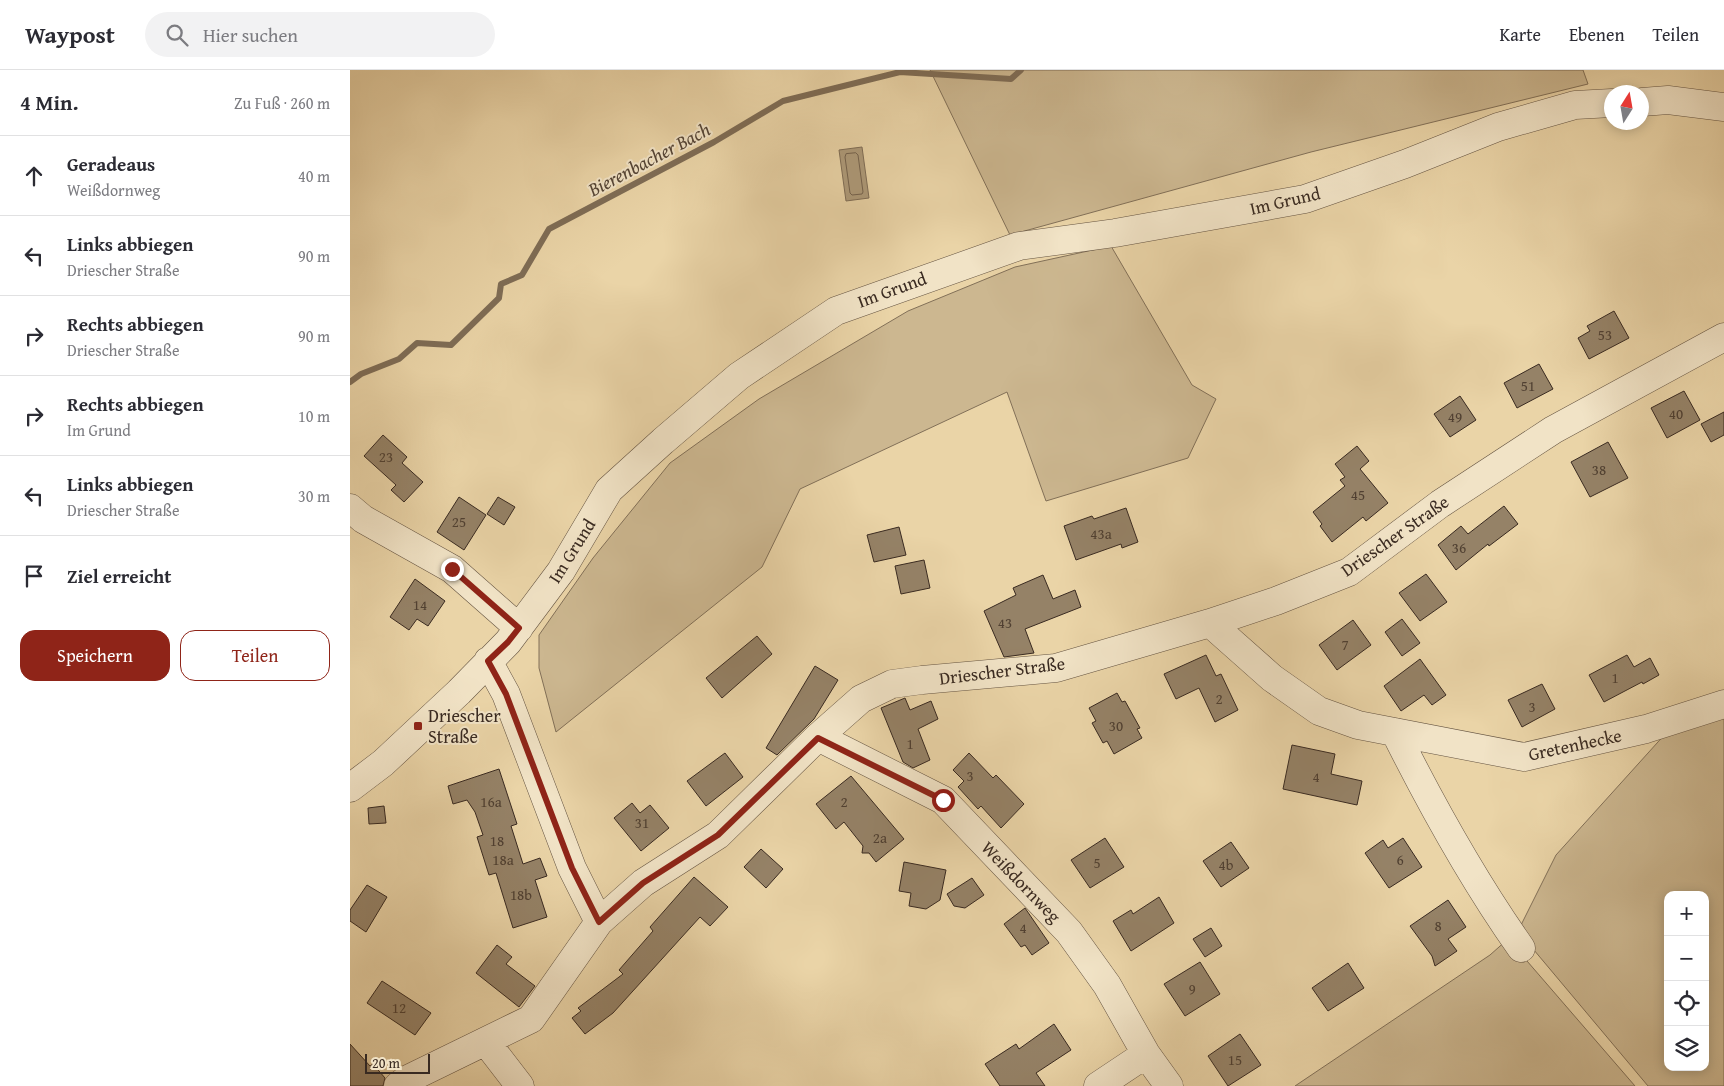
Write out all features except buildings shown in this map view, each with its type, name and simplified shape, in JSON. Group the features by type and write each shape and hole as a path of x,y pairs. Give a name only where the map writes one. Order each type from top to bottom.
{"street":[{"path":"1649,101 1668,100 1724,107"},
{"name":"Im Grund","path":"350,788 383,763 459,692 508,642 561,571 609,490 739,376 836,310 1019,246 1115,233 1305,199 1406,164 1498,127 1575,105 1604,103"},
{"name":"Driescher Straße","path":"398,1086 406,1080 531,1019 599,922 643,883 718,835 861,699 892,684 1056,668 1210,623 1276,601 1349,572 1440,504 1553,430 1724,337"},
{"path":"350,508 363,519 452,569 519,628"},
{"name":"Gretenhecke","path":"1210,623 1272,678 1318,711 1358,725 1524,757 1646,729 1724,704"},
{"path":"488,661 506,694 572,868 599,922"},
{"path":"1395,732 1425,791 1497,914 1521,948"},
{"name":"Weißdornweg","path":"818,738 943,800 1069,932 1107,985 1146,1054 1169,1086"},
{"path":"486,1042 520,1086"},
{"path":"1098,1086 1146,1054"}],"shaded area":[{"path":"930,70 1583,70 1588,84 1311,152 1010,235"},
{"path":"1111,246 1192,385 1216,399 1188,458 1046,501 1007,392 800,489 762,567 556,732 539,668 539,635 593,558 670,463 759,399 908,311 1015,267"},
{"path":"1724,710 1724,1086 1648,1086 1518,931 1556,855 1676,722"},
{"path":"1508,939 1635,1086 1295,1086 1490,955"}],"water":[{"path":"862,147 869,198 846,201 839,150"}],"waterway":[{"name":"Bierenbacher Bach","path":"350,382 361,374 399,359 417,343 451,345 499,298 501,284 522,275 549,229 714,142 783,101 900,72 1011,79 1021,70"}],"place":[{"name":"Driescher Straße","path":"418,726"}],"route":[{"path":"452,569 519,628 508,642 488,661 506,694 572,868 599,922 643,883 718,835 818,738 943,800"}]}
